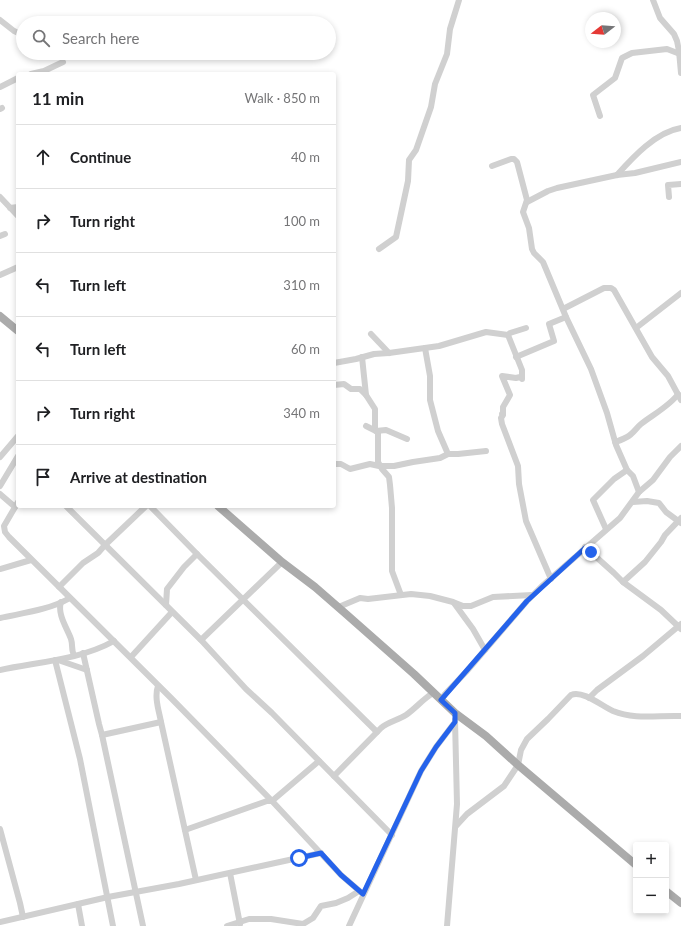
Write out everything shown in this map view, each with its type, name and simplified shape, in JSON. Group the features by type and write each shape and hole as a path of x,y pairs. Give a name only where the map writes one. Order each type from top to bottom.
{"main road":[{"path":"0,316 16,329"},
{"path":"220,508 282,562 315,587 414,674 441,700 455,718 486,736 633,862"},
{"path":"669,894 681,904"}],"street":[{"path":"379,250 397,235 408,181 409,160 416,150 431,107 435,84 445,60 450,29 459,0"},
{"path":"653,0 660,18 676,38 680,52 681,73"},
{"path":"0,20 16,32"},
{"path":"600,116 593,95 615,78 622,58 632,53 666,49 680,52"},
{"path":"40,72 63,62"},
{"path":"0,87 16,79"},
{"path":"617,175 650,143 671,131 681,128"},
{"path":"492,166 512,159 515,160 521,176 527,202 523,212 529,228 531,246 534,253 543,262 566,317 591,368 607,413 615,442 627,470 633,476 639,492"},
{"path":"527,202 557,188 617,175 635,174 681,162"},
{"path":"669,197 668,185 681,184"},
{"path":"0,197 16,214"},
{"path":"10,208 16,207"},
{"path":"0,274 16,268"},
{"path":"563,309 604,288 611,288 614,290 652,357 668,376 681,400"},
{"path":"636,328 681,294"},
{"path":"516,357 554,341 549,324 566,317"},
{"path":"336,363 362,358 374,354 446,344 484,333 508,335 526,328"},
{"path":"371,334 389,353"},
{"path":"508,335 523,371 522,379 520,377 516,378 502,376 510,395 506,399 501,418 518,466 519,484 526,521 551,579"},
{"path":"425,348 430,376 430,400 438,431 448,454"},
{"path":"362,358 366,395"},
{"path":"336,385 344,384 350,389 360,389 366,395 375,410 376,430 378,433 379,466 389,478 392,514 391,565 393,576 401,595"},
{"path":"615,442 631,434 641,424 655,415 674,399 678,394"},
{"path":"366,426 376,430 386,430 407,438"},
{"path":"0,457 16,438"},
{"path":"441,700 532,595 620,518 639,492 653,480 670,457 681,446"},
{"path":"336,464 341,464 350,469 370,464 379,466 394,466 440,458 448,454 486,451"},
{"path":"0,486 16,459"},
{"path":"606,529 593,500 614,479 627,470"},
{"path":"0,494 16,504 4,526 5,532 31,560 131,657 361,893"},
{"path":"623,582 645,562 666,535 680,521 666,512 659,504 647,501 633,502"},
{"path":"68,508 201,640 246,689 392,835"},
{"path":"59,587 83,563 101,551 144,508"},
{"path":"152,508 377,732"},
{"path":"585,548 614,572 623,582 646,598 680,626 589,698"},
{"path":"166,605 167,589 184,567 197,554"},
{"path":"0,569 31,560"},
{"path":"201,640 282,562"},
{"path":"339,608 360,598 368,599 412,594 430,596 463,606 471,606 493,597 532,595"},
{"path":"0,618 40,609 70,598"},
{"path":"62,602 60,608 63,622 71,640 74,655"},
{"path":"453,602 473,629 485,650"},
{"path":"131,657 172,612"},
{"path":"0,670 56,660 101,648 114,641"},
{"path":"83,653 98,724 102,735 134,892 143,926"},
{"path":"56,660 87,670"},
{"path":"56,660 80,759 113,926"},
{"path":"158,686 156,690 161,722 196,880"},
{"path":"334,776 386,724 408,714 433,693"},
{"path":"456,826 467,814 504,786 518,765 521,750 527,739 568,698 574,694 589,698 612,711 627,715 641,717 681,716"},
{"path":"448,926 456,826 457,778 455,718"},
{"path":"349,926 361,893 392,835 421,771 455,718"},
{"path":"102,735 161,722"},
{"path":"186,830 253,806 272,801 319,761"},
{"path":"0,830 23,917"},
{"path":"0,922 108,897 321,853"},
{"path":"230,873 240,924"},
{"path":"227,926 240,924 249,919 271,919 302,924 310,921 322,906 336,903 361,893"},
{"path":"78,904 82,926"}],"route":[{"path":"299,858 321,853 341,875 363,894 375,872 421,771 436,747 455,722 455,713 441,700 527,601 542,586 585,548 591,552"}]}
